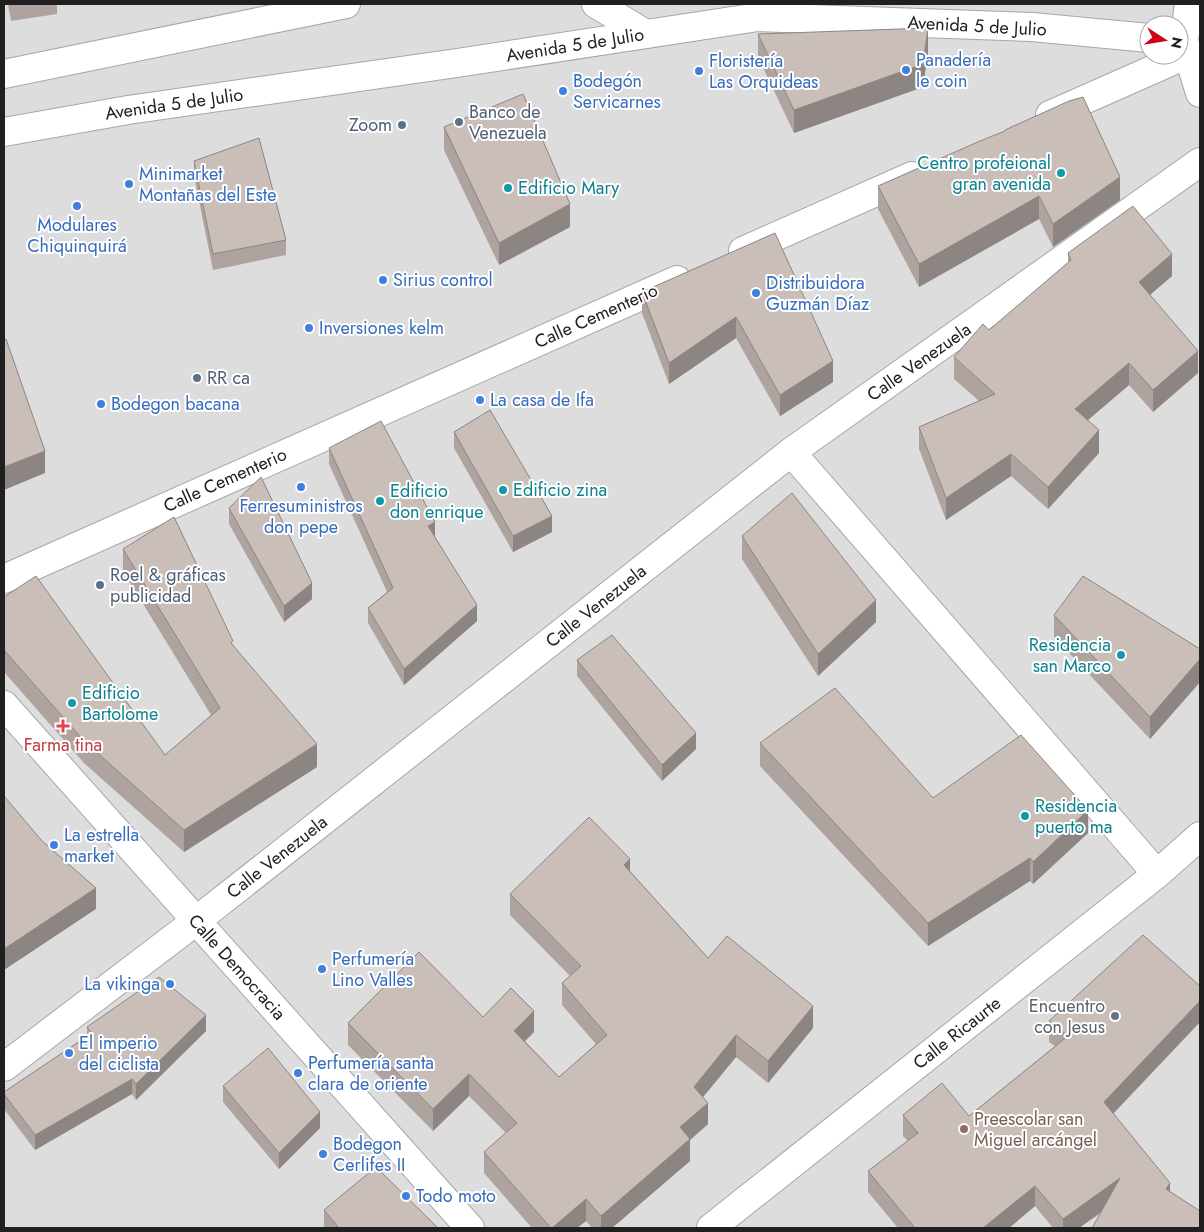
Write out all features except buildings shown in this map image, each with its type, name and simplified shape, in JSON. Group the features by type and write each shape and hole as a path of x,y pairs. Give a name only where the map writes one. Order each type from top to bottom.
{"street":[{"path":"4,74 346,4"},
{"path":"596,4 646,34"},
{"name":"Avenida 5 de Julio","path":"4,132 128,110 467,62 758,17 1032,27 1139,37"},
{"path":"1189,49 1200,93"},
{"path":"1024,126 1148,65"},
{"name":"Calle Venezuela","path":"4,1067 196,921 791,452 1200,162"},
{"path":"723,260 933,167"},
{"name":"Calle Cementerio","path":"4,579 696,272"},
{"path":"791,452 1157,874"},
{"name":"Calle Democracia","path":"4,706 470,1228"},
{"name":"Calle Ricaurte","path":"711,1228 1157,874 1200,836"}],"shaded area":[{"path":"4,4 1200,4 1200,1228 4,1228"}],"place":[{"name":"Panadería le coin","path":"906,70"},
{"name":"Floristería Las Orquideas","path":"699,71"},
{"name":"Bodegón Servicarnes","path":"563,91"},
{"name":"Banco de Venezuela","path":"459,122"},
{"name":"Zoom","path":"402,125"},
{"name":"Centro profeional gran avenida","path":"1061,173"},
{"name":"Minimarket Montañas del Este","path":"129,184"},
{"name":"Edificio Mary","path":"508,188"},
{"name":"Modulares Chiquinquirá","path":"77,206"},
{"name":"Sirius control","path":"383,280"},
{"name":"Distribuidora Guzmán Díaz","path":"756,293"},
{"name":"Inversiones kelm","path":"309,328"},
{"name":"RR ca","path":"197,378"},
{"name":"La casa de Ifa","path":"480,400"},
{"name":"Bodegon bacana","path":"101,404"},
{"name":"Ferresuministros don pepe","path":"301,487"},
{"name":"Edificio zina","path":"503,490"},
{"name":"Edificio don enrique","path":"380,501"},
{"name":"Roel & gráficas publicidad","path":"100,585"},
{"name":"Residencia san Marco","path":"1121,655"},
{"name":"Edificio Bartolome","path":"72,703"},
{"name":"Farma tina","path":"63,726"},
{"name":"Residencia puerto ma","path":"1025,816"},
{"name":"La estrella market","path":"54,845"},
{"name":"Perfumería Lino Valles","path":"322,969"},
{"name":"La vikinga","path":"170,984"},
{"name":"Encuentro con Jesus","path":"1115,1016"},
{"name":"El imperio del ciclista","path":"69,1053"},
{"name":"Perfumería santa clara de oriente","path":"298,1073"},
{"name":"Preescolar san Miguel arcángel","path":"964,1129"},
{"name":"Bodegon Cerlifes II","path":"323,1154"},
{"name":"Todo moto","path":"406,1196"}]}
